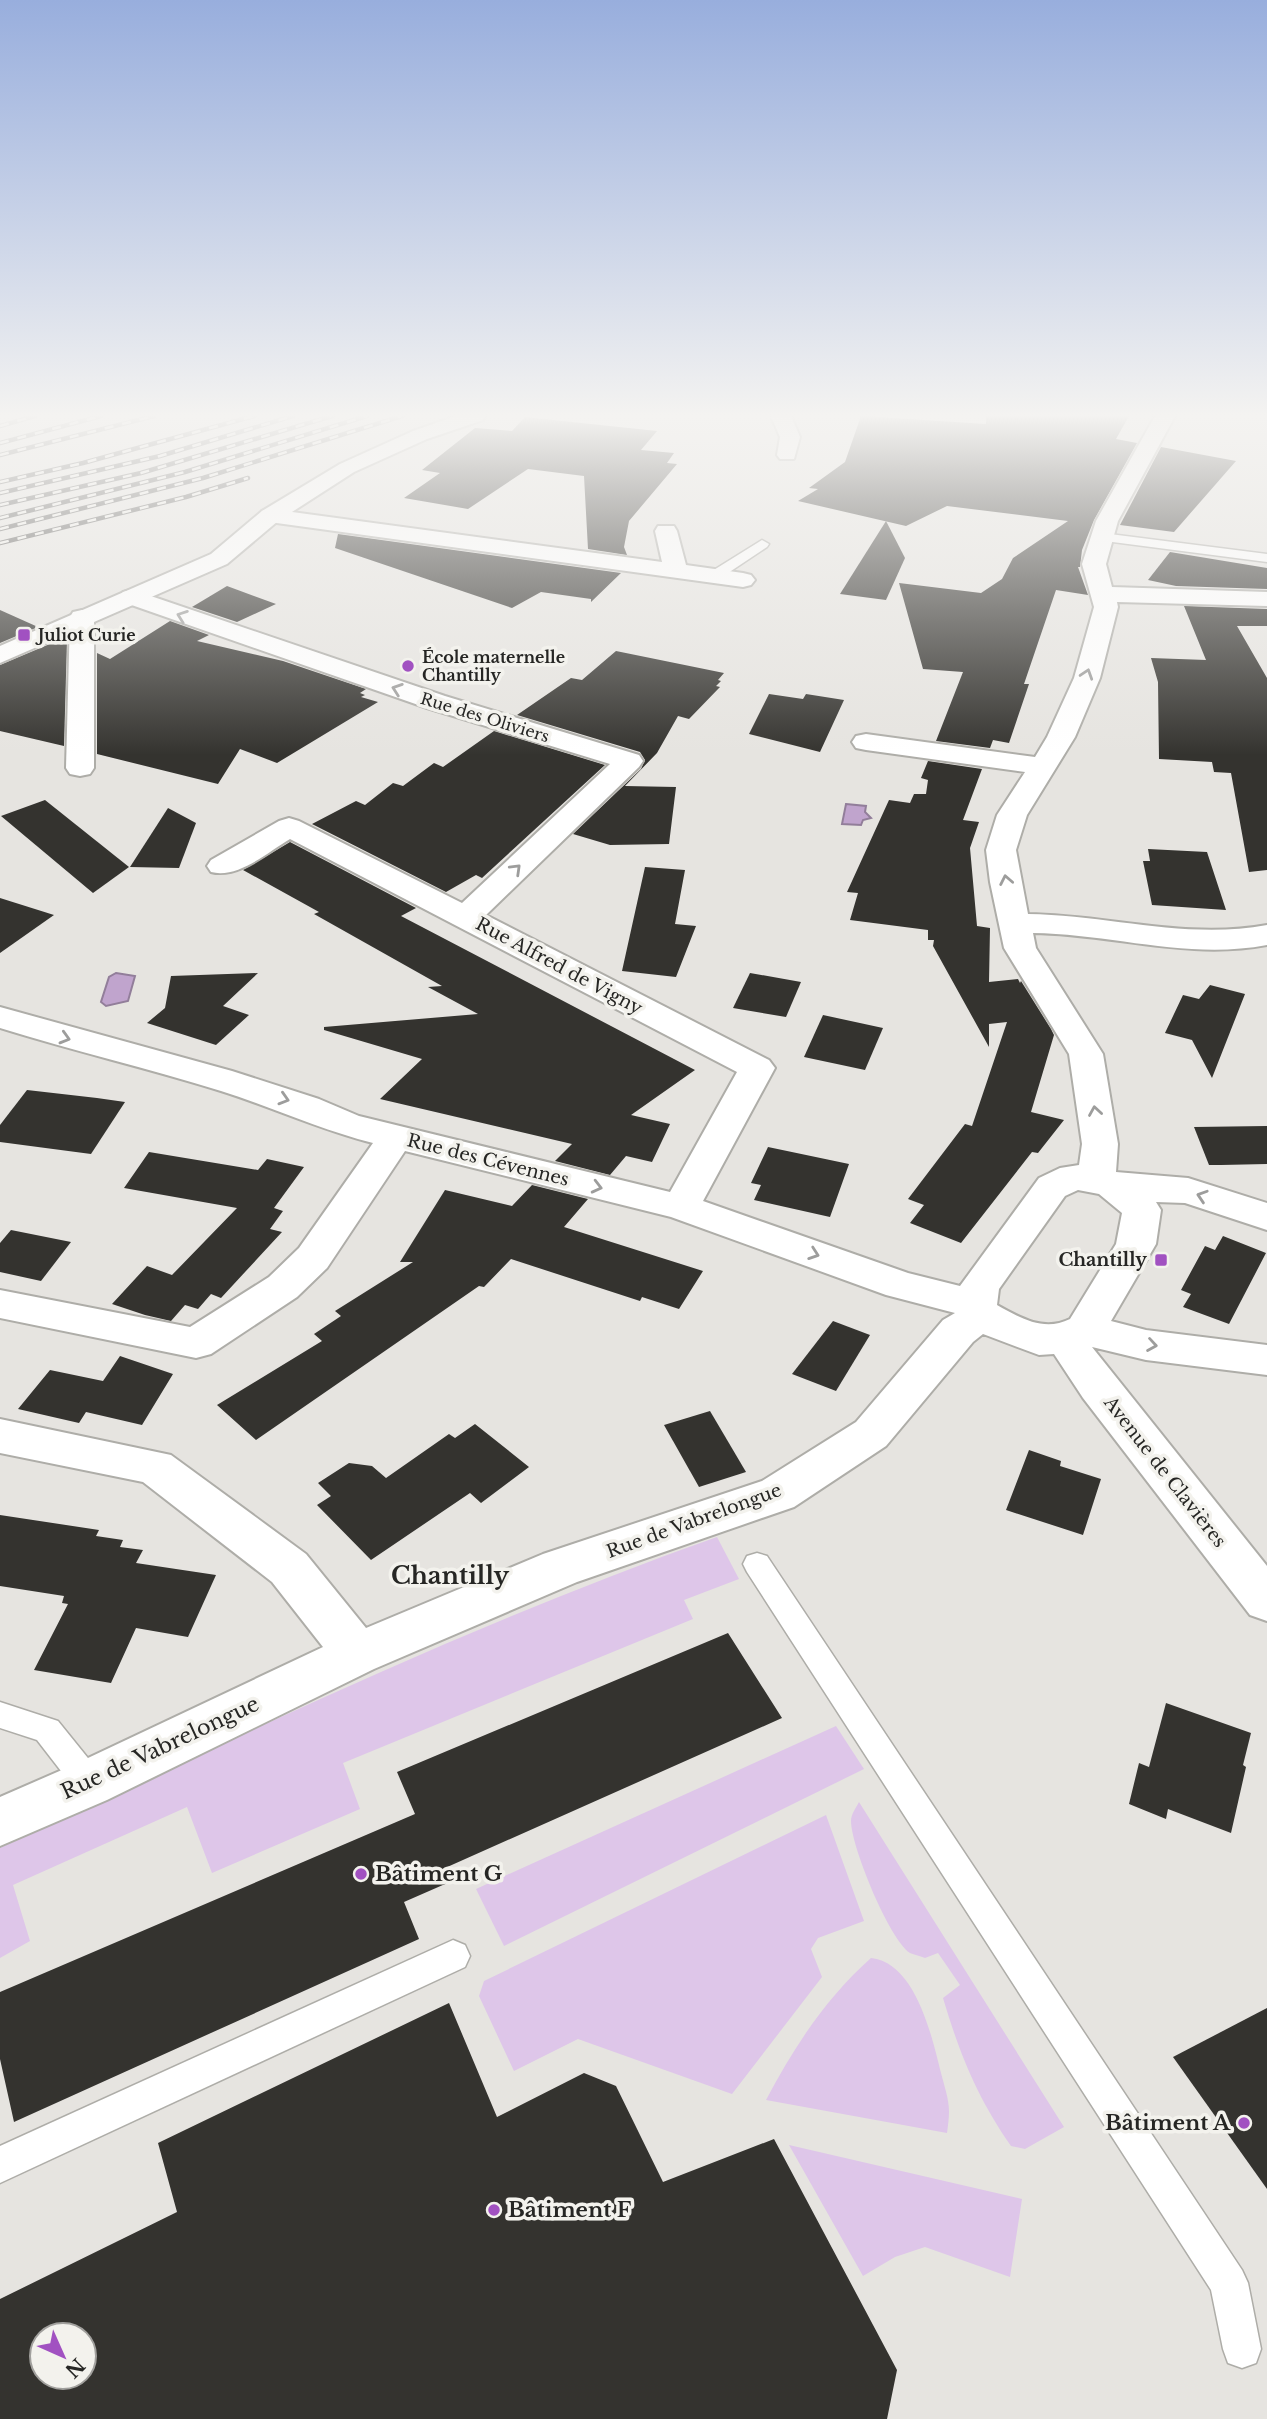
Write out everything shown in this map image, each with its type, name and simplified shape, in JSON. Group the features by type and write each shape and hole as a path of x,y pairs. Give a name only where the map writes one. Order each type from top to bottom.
{"street":[{"path":"0,655 219,559 255,529"},
{"path":"367,529 743,580"},
{"path":"1076,1335 1136,1244 1142,1210 1108,1183 1086,1054 1020,948 1017,923 1005,882 1001,850 1012,815 1061,737 1087,678 1106,607 1094,564 1105,529"},
{"path":"666,531 675,570"},
{"path":"1103,594 1267,599"},
{"name":"Rue des Oliviers","path":"131,597 424,698 629,761 467,916"},
{"path":"80,768 82,617"},
{"path":"866,742 1042,766"},
{"name":"Rue Alfred de Vigny","path":"222,866 289,827 467,916 615,997 757,1068 681,1207"},
{"path":"1017,923 1038,922 1156,937 1231,941 1267,934"},
{"name":"Rue des Cévennes","path":"0,1017 68,1040 138,1055 309,1107 348,1125 681,1207 900,1285 979,1310 1005,1328 1039,1340 1076,1335 1267,1360"},
{"path":"0,1304 196,1343 284,1287 313,1258 395,1138"},
{"path":"979,1310 979,1287 1052,1187 1073,1177 1188,1191 1267,1217"},
{"name":"Rue de Vabrelongue","path":"0,1822 89,1783 357,1654 560,1568 778,1494 871,1434 979,1310"},
{"name":"Avenue de Clavières","path":"1076,1335 1080,1363 1267,1601"},
{"path":"0,1436 155,1467 289,1568 357,1654"}],"lane":[{"path":"1102,537 1267,558"},
{"path":"714,576 762,544"},
{"path":"757,1564 1228,2283 1242,2349"},
{"path":"0,1715 47,1730 89,1783"},
{"path":"0,2165 453,1956"}],"shaded area":[{"path":"846,804 866,806 865,812 871,818 863,820 861,825 842,824"},
{"path":"116,973 135,976 128,1001 106,1006 101,1002 109,977"},
{"path":"717,1537 739,1579 684,1600 693,1619 343,1763 360,1809 212,1873 187,1807 13,1885 30,1941 0,1958 0,1848 444,1644"},
{"path":"836,1726 864,1769 504,1946 476,1889"},
{"path":"859,1802 1064,2127 1025,2149 1011,2146 988,2110 963,2057 943,1998 960,1985 938,1953 925,1958 910,1953 901,1944 882,1912 864,1870 853,1833 851,1818"},
{"path":"826,1815 864,1921 818,1938 811,1949 822,1977 732,2094 578,2039 514,2071 479,1996 484,1981"},
{"path":"871,1958 887,1963 900,1973 920,2004 933,2041 947,2097 947,2133 766,2100 812,2024"},
{"path":"789,2145 1022,2199 1010,2277 925,2247 895,2257 863,2276"}],"building":[{"path":"587,529 627,529 624,547 627,555 588,549"},
{"path":"881,529 890,529 905,558 886,600 840,594"},
{"path":"1056,529 1090,529 1078,567 1088,595 1056,590 1024,684 1029,684 1009,743 993,740 990,748 936,741 963,672 923,669 899,583 981,593 1002,579 1013,558"},
{"path":"1150,529 1177,529 1174,532"},
{"path":"338,534 621,573 591,602 591,599 541,592 512,608 335,548"},
{"path":"1170,552 1267,568 1267,589 1176,586 1148,580"},
{"path":"227,586 276,604 237,622 192,607"},
{"path":"1184,606 1267,609 1267,626 1237,626 1267,678 1267,870 1249,872 1231,773 1214,772 1212,762 1159,759 1158,682 1151,658 1206,660"},
{"path":"0,610 38,627 0,643"},
{"path":"170,621 209,635 197,641 283,661 366,689 360,693 365,695 361,697 378,702 277,763 240,749 218,784 97,754 97,653 110,659"},
{"path":"64,638 67,640 64,746 0,731 0,665"},
{"path":"616,651 724,673 716,686 720,687 689,719 678,716 657,753 625,786 676,787 669,844 610,845 573,834 641,769 645,760 640,752 517,715 571,678 582,680"},
{"path":"769,694 803,699 806,694 844,700 820,752 749,734"},
{"path":"494,731 605,765 482,878 476,875 446,892 312,824 356,801 365,805 393,783 403,786 434,763 443,767"},
{"path":"928,761 982,769 963,820 979,822 970,848 977,926 990,928 989,982 1021,981 1051,1029 1054,1035 1031,1112 1064,1120 1038,1153 1032,1152 961,1243 910,1223 924,1205 908,1199 965,1124 972,1126 1007,1022 989,1024 989,1047 933,946 934,940 928,940 928,930 850,920 858,893 847,892 889,800 910,803 914,794 926,794 928,780 921,778"},
{"path":"45,800 129,867 93,893 1,816"},
{"path":"168,808 196,823 179,868 130,867"},
{"path":"290,842 416,908 401,916 695,1070 631,1115 670,1124 652,1162 626,1156 610,1175 555,1161 572,1144 380,1099 422,1059 324,1030 324,1027 478,1014 428,987 442,986 314,914 319,912 243,870"},
{"path":"1148,849 1207,852 1226,910 1152,905 1143,861 1150,861"},
{"path":"645,867 685,870 675,924 696,926 676,977 622,971"},
{"path":"0,898 54,915 0,953"},
{"path":"258,973 223,1006 249,1015 216,1045 147,1023 165,1008 171,976"},
{"path":"750,973 801,982 786,1017 733,1008"},
{"path":"1210,985 1245,994 1212,1078 1192,1040 1165,1033 1183,995 1199,999"},
{"path":"823,1015 883,1028 865,1070 804,1057"},
{"path":"27,1090 125,1102 91,1154 0,1142 0,1125"},
{"path":"1267,1126 1267,1164 1221,1165 1209,1165 1194,1127"},
{"path":"768,1147 849,1164 830,1217 754,1200 761,1185 751,1183"},
{"path":"149,1152 258,1170 267,1159 304,1167 274,1208 283,1211 270,1229 282,1232 221,1298 211,1294 198,1309 185,1305 171,1321 112,1304 147,1266 172,1275 237,1208 124,1188"},
{"path":"532,1185 588,1199 564,1227 703,1271 679,1309 642,1297 640,1301 511,1259 484,1287 479,1286 256,1440 217,1405 322,1341 314,1334 341,1316 335,1311 413,1262 400,1262 445,1190 512,1206"},
{"path":"11,1230 71,1242 41,1281 0,1272 0,1243"},
{"path":"1223,1236 1266,1253 1229,1324 1183,1307 1191,1294 1181,1290 1205,1246 1215,1250"},
{"path":"833,1321 870,1335 836,1391 792,1374"},
{"path":"120,1356 173,1374 142,1425 86,1412 79,1423 18,1409 50,1370 103,1381"},
{"path":"710,1411 746,1472 699,1487 664,1425"},
{"path":"475,1424 529,1467 481,1503 470,1493 371,1560 317,1505 331,1496 318,1483 349,1463 372,1466 386,1478 449,1434 455,1438"},
{"path":"1029,1450 1061,1461 1060,1466 1101,1479 1083,1535 1006,1510"},
{"path":"0,1515 99,1530 96,1536 123,1540 120,1547 143,1550 136,1563 216,1575 188,1637 136,1628 111,1683 34,1670 68,1604 62,1603 64,1596 0,1586"},
{"name":"Bâtiment G","path":"728,1633 782,1718 445,1868 452,1881 404,1902 419,1939 14,2122 0,2059 0,1992 415,1814 397,1772"},
{"path":"1166,1703 1251,1733 1231,1833 1168,1809 1166,1819 1129,1804 1139,1763 1149,1767"},
{"name":"Bâtiment F","path":"449,2003 497,2117 584,2073 616,2086 663,2182 774,2139 897,2370 887,2419 0,2419 0,2299 177,2212 158,2143"},
{"name":"Bâtiment A","path":"1267,2008 1267,2189 1173,2057"}],"railway":[{"path":"0,543 57,529"}],"place":[{"name":"Juliot Curie","path":"24,635"},
{"name":"École maternelle Chantilly","path":"408,666"},
{"name":"Chantilly","path":"1161,1260"},
{"name":"Bâtiment G","path":"361,1874"},
{"name":"Bâtiment A","path":"1244,2123"},
{"name":"Bâtiment F","path":"494,2210"}],"district":[{"name":"Chantilly","path":"450,1576"}]}
